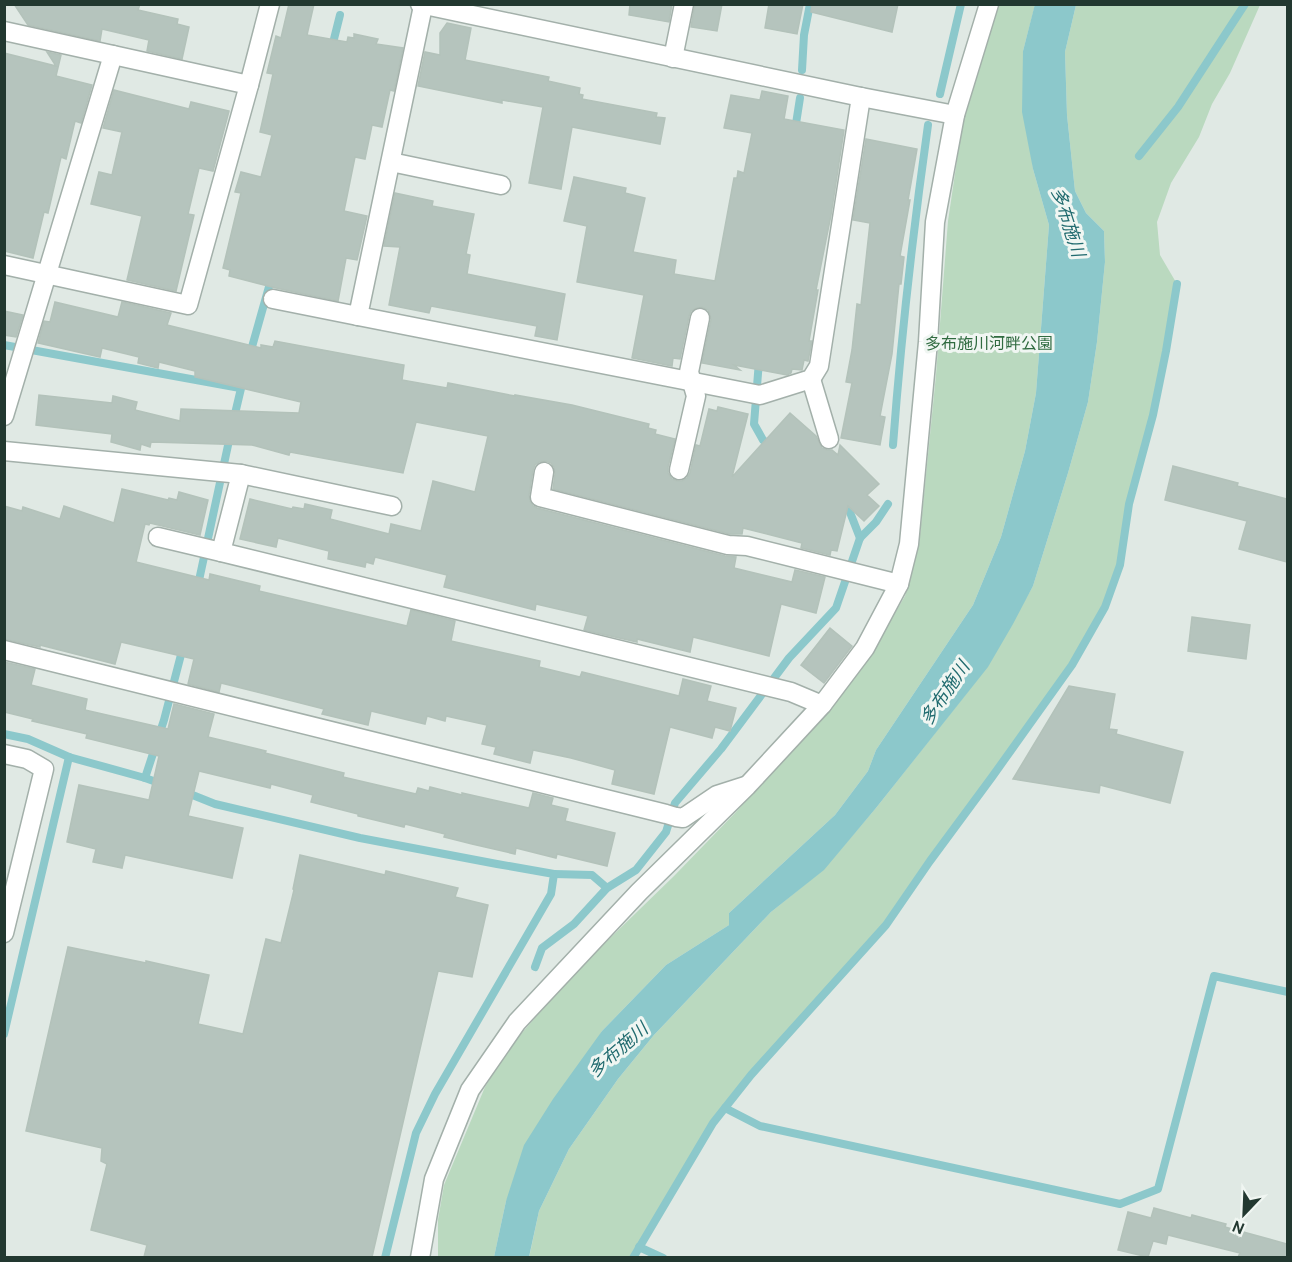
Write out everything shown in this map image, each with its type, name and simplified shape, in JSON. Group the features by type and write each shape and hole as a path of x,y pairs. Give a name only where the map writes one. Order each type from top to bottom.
{"street":[{"path":"4,265 188,305 270,4"},
{"path":"673,58 684,4"},
{"path":"420,1257 434,1179 470,1090 517,1022 639,892 747,786 822,705 865,648 899,584 909,544 928,342 935,222 955,115 988,4"},
{"path":"358,316 422,5 955,115"},
{"path":"4,32 249,85"},
{"path":"4,416 112,55"},
{"path":"273,299 754,394 811,379 819,366 861,97"},
{"path":"391,162 501,185"},
{"path":"679,470 696,396 689,372 700,318"},
{"path":"811,379 830,439"},
{"path":"4,451 229,473 392,506"},
{"path":"544,472 540,497 728,545 747,546 899,584"},
{"path":"211,550 229,473"},
{"path":"158,537 768,686 791,692 822,705"},
{"path":"4,650 671,816 683,818 717,795 747,786"},
{"path":"4,753 27,759 44,769 4,933"}],"green space":[{"name":"多布施川河畔公園","path":"996,5 1035,5 1023,51 1033,169 1049,225 1036,393 1025,451 1001,537 973,605 876,750 868,771 835,815 729,913 729,925 666,965 602,1031 506,1201 494,1257 438,1258 438,1220 444,1185 485,1087 508,1049 572,975 736,812 810,729 860,671 905,596 919,545 948,221 964,113"},
{"path":"1076,5 1260,5 1230,73 1212,104 1199,137 1171,183 1157,222 1160,255 1177,284 1153,415 1129,504 1120,565 1105,607 1072,665 886,925 752,1075 713,1123 633,1257 529,1258 539,1211 569,1149 618,1079 654,1035 771,912 823,870 876,808 988,666 1033,586 1088,402 1105,262 1104,231 1086,213 1075,191 1067,115 1065,52"}],"water":[{"name":"多布施川","path":"1035,4 1076,5 1065,52 1067,115 1075,191 1086,213 1104,231 1105,262 1088,402 1033,586 988,667 824,870 771,912 654,1035 618,1079 569,1149 539,1211 529,1257 494,1257 506,1201 524,1145 553,1099 602,1031 666,965 729,925 729,913 835,815 868,771 876,750 973,605 1001,537 1025,451 1036,393 1049,225 1033,169 1022,112 1023,51"}],"building":[{"path":"14,4 140,4 138,10 178,19 177,24 189,27 182,59 147,51 149,40 102,29 100,41 28,25"},
{"path":"289,4 314,4 307,35 347,42 348,37 354,38 354,34 378,39 376,44 403,48 394,91 390,90 382,127 372,125 365,159 355,157 344,211 367,216 357,260 346,258 338,301 229,276 230,270 223,268 241,193 235,192 241,172 261,177 272,135 260,132 273,74 267,73 276,36 281,38"},
{"path":"630,4 672,4 669,22 629,15"},
{"path":"695,4 722,4 717,31 691,27"},
{"path":"769,4 803,4 797,34 765,28"},
{"path":"812,4 898,4 892,32 811,12"},
{"path":"447,23 471,28 465,60 549,77 548,81 580,88 579,94 583,95 582,99 657,113 656,117 665,118 660,144 572,127 561,189 529,183 543,107 502,100 502,103 418,86 425,52 440,55 440,33"},
{"path":"47,52 61,55 56,76 92,85 81,123 75,121 66,159 61,157 48,213 44,212 33,258 4,251 4,53 56,66"},
{"path":"114,90 189,109 191,102 229,111 213,171 199,168 188,214 194,215 176,291 127,280 142,216 91,204 99,172 112,175 122,132 103,128"},
{"path":"762,91 788,96 784,119 844,130 831,215 816,290 818,290 808,361 804,360 802,370 792,369 787,375 734,365 740,370 702,363 711,320 708,310 702,307 691,311 680,359 673,358 672,366 632,358 644,295 577,282 587,226 564,221 574,177 626,188 625,193 645,198 633,252 676,260 674,274 715,281 734,178 737,178 738,171 744,173 752,133 724,128 731,95 760,100"},
{"path":"866,139 917,149 900,256 904,257 892,354 880,416 885,417 880,445 841,438 852,383 846,382 857,304 861,305 870,223 853,220"},
{"path":"395,193 433,201 432,206 474,214 466,254 470,255 467,274 565,294 557,340 535,336 537,326 431,306 429,313 389,305 400,247 384,246"},
{"path":"55,302 118,317 122,302 171,313 167,325 261,348 261,345 273,347 275,341 404,365 402,380 447,388 448,383 572,405 649,424 648,428 656,430 655,434 675,439 668,473 672,479 677,481 687,478 690,473 696,445 700,446 709,409 717,411 718,407 748,414 732,477 790,413 816,436 822,448 832,450 838,455 840,445 879,484 867,495 879,506 864,521 848,506 837,551 831,550 830,555 801,548 802,543 743,528 742,534 730,534 553,489 554,467 546,461 539,462 533,470 529,495 533,506 537,508 736,557 734,568 792,582 795,570 825,577 816,613 781,604 769,656 693,637 690,652 637,639 637,642 584,630 588,616 536,604 535,610 444,587 447,575 375,557 373,564 366,562 365,567 328,559 329,551 278,538 276,547 240,539 250,499 292,509 293,507 304,509 305,504 332,510 330,519 389,534 391,524 421,531 433,481 475,492 488,436 416,422 403,473 290,452 289,455 252,445 151,442 150,447 141,444 140,450 111,442 112,434 36,425 39,395 112,403 113,396 137,402 135,410 180,421 181,409 299,413 301,402 195,377 195,371 159,362 158,368 138,363 139,357 102,348 100,357 38,343 44,321 50,322"},
{"path":"4,311 23,315 16,337 4,335"},
{"path":"1173,466 1287,499 1287,562 1239,549 1247,521 1165,500"},
{"path":"122,489 168,500 169,498 177,500 179,492 208,500 200,535 150,523 145,524 136,562 209,580 210,574 260,586 259,591 407,626 411,610 455,621 451,641 540,661 539,667 580,677 582,672 679,696 683,679 711,686 707,701 736,708 730,731 715,727 712,738 670,727 654,794 612,784 615,770 571,758 533,750 530,763 494,754 496,747 482,744 487,725 446,716 445,721 427,716 425,724 371,711 368,725 322,714 324,709 221,683 219,692 188,684 194,659 121,642 115,664 40,645 40,647 4,639 4,506 22,511 23,507 60,519 64,506 114,523"},
{"path":"1192,617 1250,625 1246,659 1188,651"},
{"path":"830,628 852,646 824,683 801,665"},
{"path":"4,662 35,669 31,685 87,699 85,710 168,729 174,704 214,714 208,737 344,773 343,777 416,794 418,788 429,791 430,787 529,808 533,793 553,798 551,805 568,809 565,821 615,833 607,866 557,854 556,858 516,848 515,854 472,844 444,837 445,834 405,824 404,827 311,802 313,795 271,784 270,788 199,771 188,816 243,828 232,878 125,855 122,868 93,862 96,849 67,842 79,785 149,800 159,756 86,738 87,734 4,712"},
{"path":"1069,686 1115,694 1109,729 1117,730 1116,734 1183,752 1170,803 1100,785 1099,793 1013,779"},
{"path":"300,855 385,875 386,871 458,888 455,897 488,905 472,977 438,971 372,1257 144,1257 147,1245 91,1230 107,1164 101,1161 102,1148 26,1131 68,947 209,975 198,1024 243,1034 266,939 281,943"},
{"path":"1154,1208 1226,1224 1225,1227 1287,1244 1287,1257 1238,1257 1240,1253 1168,1235 1166,1244 1153,1241 1148,1257 1118,1250 1128,1212 1151,1218"}],"waterway":[{"path":"802,70 804,35 810,4"},
{"path":"940,94 961,4"},
{"path":"1139,156 1178,107 1245,4"},
{"path":"332,47 340,15"},
{"path":"795,130 800,98"},
{"path":"893,445 908,285 928,125"},
{"path":"250,354 272,276"},
{"path":"633,1258 713,1123 751,1075 886,925 1072,665 1105,607 1120,565 1129,504 1153,415 1177,284"},
{"path":"4,345 240,388"},
{"path":"759,361 754,424 763,440 772,447"},
{"path":"234,418 243,380"},
{"path":"198,585 230,436"},
{"path":"844,501 860,538"},
{"path":"535,967 542,948 574,924 607,888 636,870 666,832 675,803 721,749 789,658 836,608 860,538 876,522 888,504"},
{"path":"145,778 164,720 183,647"},
{"path":"4,734 28,739 69,757 162,784"},
{"path":"4,1034 69,757"},
{"path":"185,792 215,804 360,838 554,874 551,894 435,1094 416,1133 385,1258"},
{"path":"554,874 592,875 607,888"},
{"path":"725,1108 760,1126 1120,1204 1158,1189 1214,976 1288,992"},
{"path":"639,1247 663,1258"}]}
